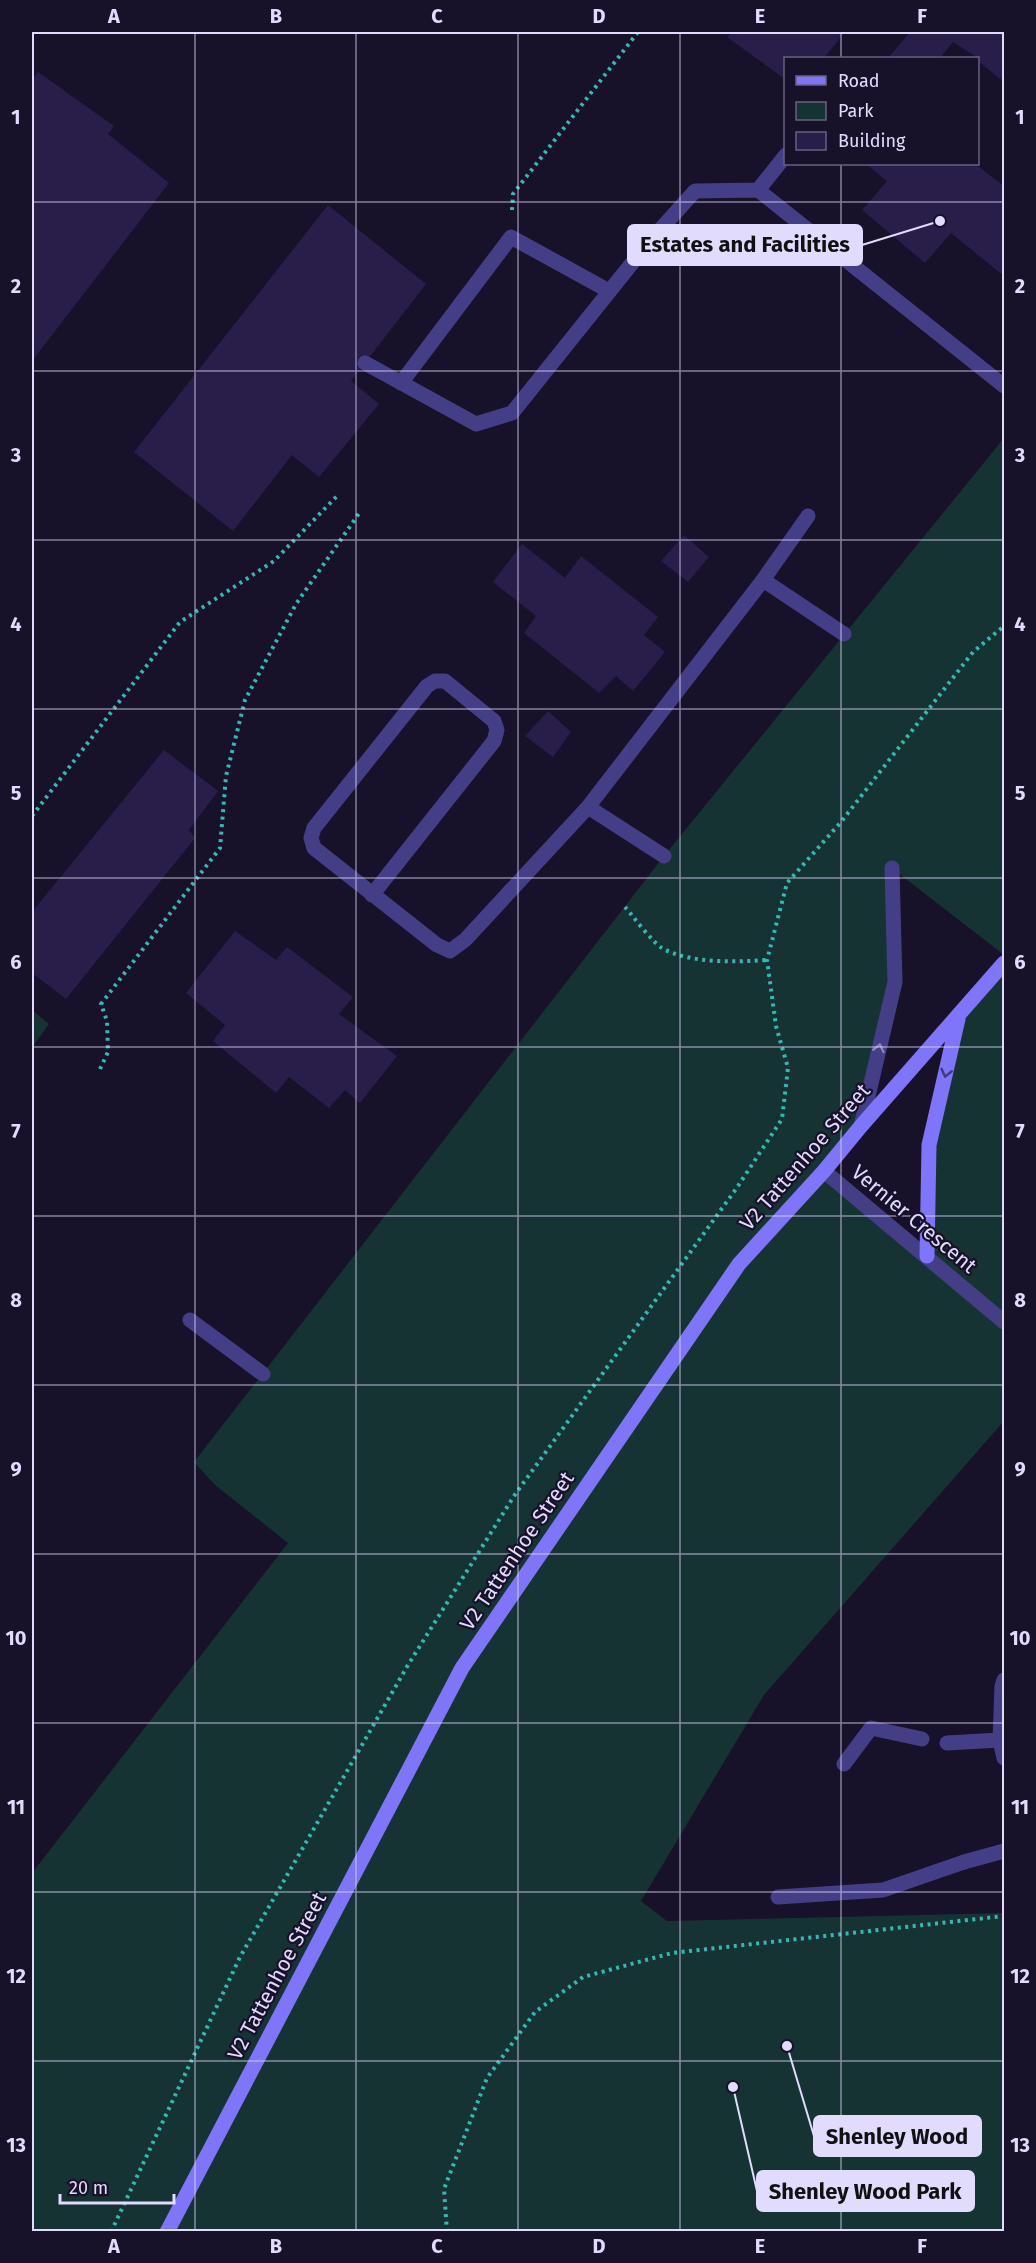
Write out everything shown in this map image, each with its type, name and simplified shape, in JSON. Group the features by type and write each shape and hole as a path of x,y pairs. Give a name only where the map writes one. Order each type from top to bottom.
{"street":[{"path":"758,190 784,158"},
{"path":"365,363 476,424 512,413 649,242 695,191 758,190 1005,386"},
{"path":"401,383 511,237 609,291"},
{"path":"372,895 494,741 497,730 494,721 445,681 435,681 427,686 314,828 311,838 314,848 372,895 437,945 450,951 465,940 588,807 763,580 808,516"},
{"path":"763,580 844,634"},
{"path":"588,807 664,856"},
{"path":"861,1126 894,982 892,868"},
{"name":"V2 Tattenhoe Street","path":"167,2232 462,1668 739,1264 824,1171 1005,963"},
{"path":"927,1256 929,1145 958,1016"},
{"name":"Vernier Crescent","path":"824,1171 1005,1322"},
{"path":"190,1320 262,1374"},
{"path":"1005,1680 1002,1686 1000,1740 1005,1758"},
{"path":"844,1764 871,1728 922,1739"},
{"path":"947,1743 1000,1740"},
{"path":"778,1897 883,1890 964,1862 1005,1851"}],"path":[{"path":"511,237 513,194 638,32"},
{"path":"32,816 180,622 274,561 339,494"},
{"path":"100,1069 108,1052 107,1021 101,1004 220,848 226,776 245,700 296,604 360,512"},
{"path":"111,2232 240,1957 408,1665 514,1496 729,1198 782,1119 788,1068 776,1026 767,960 787,883 841,822 973,652 1005,626"},
{"path":"625,907 661,947 696,959 738,962 767,960"},
{"path":"447,2232 444,2189 487,2078 535,2012 583,1977 672,1953 1005,1916"}],"green space":[{"path":"1004,438 1004,955 893,869 895,982 861,1126 824,1171 927,1255 929,1145 959,1016 1004,963 1004,1421 764,1695 641,1901 667,1921 1004,1913 1004,2231 32,2231 32,1873 288,1543 215,1485 194,1462 664,856"},
{"path":"32,1010 49,1024 32,1048"}],"building":[{"path":"732,32 845,32 825,57 784,57 784,79 727,37"},
{"path":"910,32 1004,32 1004,82 979,62 979,57 953,42 941,57 889,57"},
{"path":"38,72 114,126 108,134 169,183 32,361 32,80"},
{"path":"867,165 976,165 1004,186 1004,276 951,233 925,263 862,210 887,181"},
{"path":"328,205 426,284 351,381 379,404 319,477 292,455 233,531 134,452"},
{"path":"684,535 709,557 688,582 661,561"},
{"path":"522,544 565,578 581,556 658,617 644,635 665,652 633,691 616,676 599,693 524,633 536,616 493,582"},
{"path":"548,711 571,732 553,757 525,736"},
{"path":"164,750 218,791 189,830 195,838 66,999 32,973 32,912"},
{"path":"235,931 276,960 287,947 353,997 339,1014 397,1056 360,1103 345,1090 329,1108 289,1077 276,1093 213,1041 225,1025 186,993"}],"place":[{"name":"Estates and Facilities","path":"940,221"},
{"name":"Shenley Wood","path":"787,2046"},
{"name":"Shenley Wood Park","path":"733,2087"}]}
